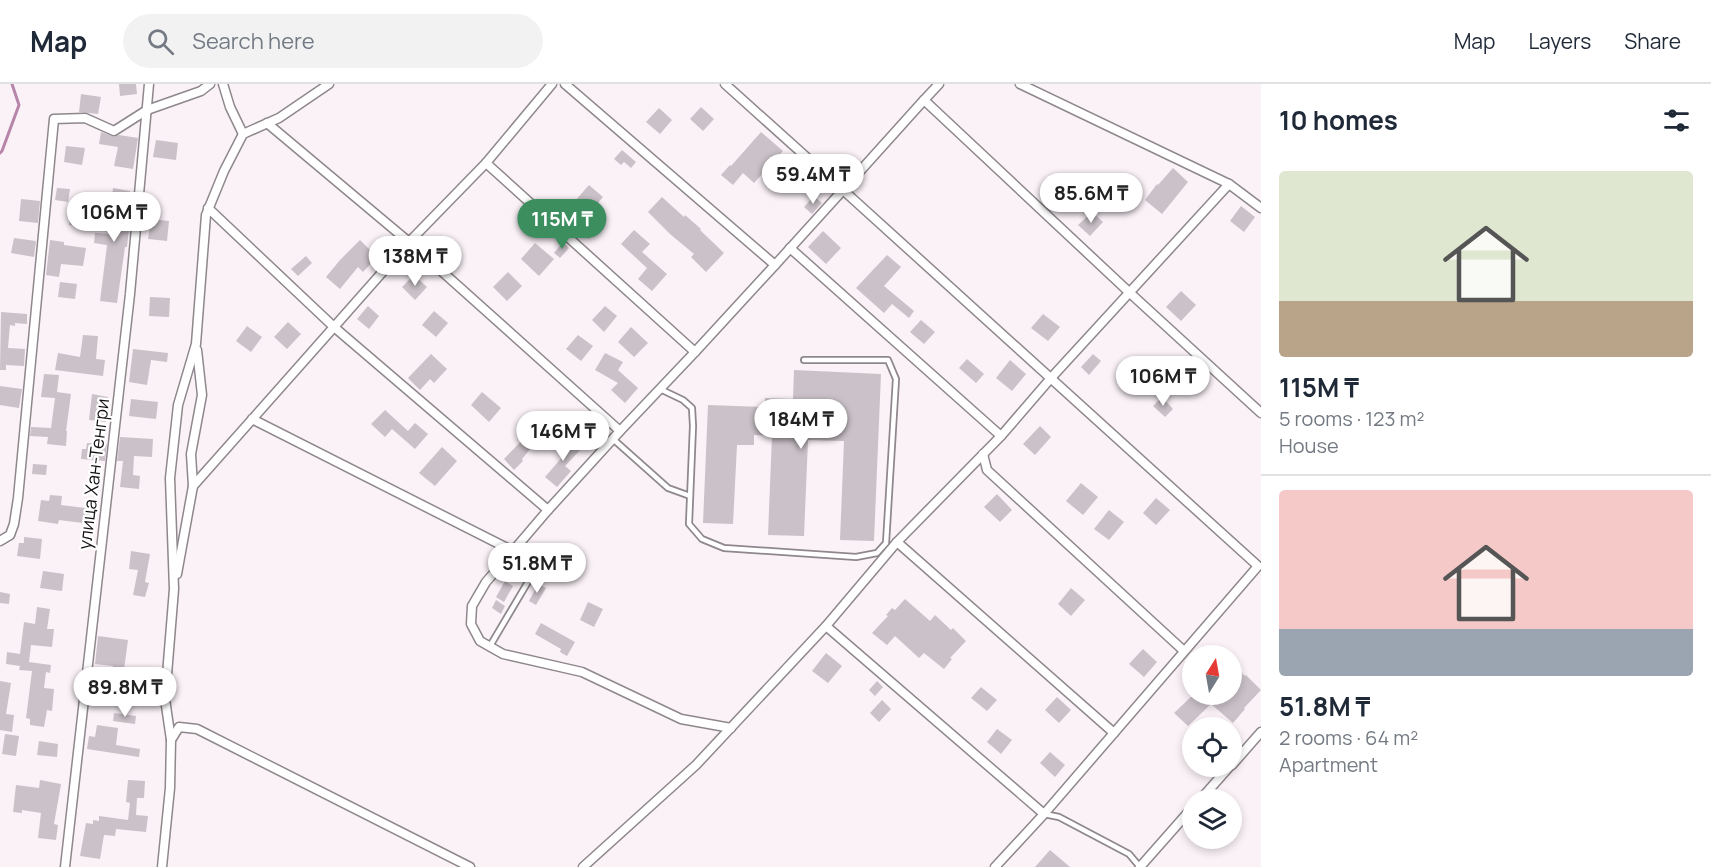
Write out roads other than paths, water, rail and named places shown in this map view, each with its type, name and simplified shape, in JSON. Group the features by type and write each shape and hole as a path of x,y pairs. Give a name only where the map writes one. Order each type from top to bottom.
{"street":[{"name":"улица Хан-Тенгри","path":"65,867 130,294 149,84"},
{"path":"0,541 10,535 18,498 54,119 85,118 114,131 147,110 201,91 210,84"},
{"path":"223,84 230,107 243,134"},
{"path":"162,867 170,788 171,740 165,699 174,589 193,486 191,454 202,395 196,344 206,215 224,171 243,134 279,118 329,84"},
{"path":"193,486 410,242 486,163 552,84"},
{"path":"566,84 775,265"},
{"path":"725,84 1260,565 1189,645"},
{"path":"731,728 681,719 582,672 503,654 480,641 471,624 472,606 486,582 548,510 939,84"},
{"path":"1020,84 1229,184 1261,208"},
{"path":"924,100 1261,412"},
{"path":"267,123 410,242 620,431"},
{"path":"486,163 695,352"},
{"path":"583,867 696,765 731,728 826,626 897,542 1001,436 1051,378 1229,184"},
{"path":"208,208 334,327 548,510"},
{"path":"790,248 1001,436"},
{"path":"174,589 170,478 178,405 196,344"},
{"path":"252,419 513,550"},
{"path":"983,454 987,470 1182,649"},
{"path":"897,542 1114,732"},
{"path":"826,626 1044,814"},
{"path":"995,867 1044,814 1182,653"},
{"path":"171,740 179,727 197,729 470,867"},
{"path":"1242,754 1261,732"},
{"path":"1210,789 1221,777"},
{"path":"1140,867 1182,819"}],"lane":[{"path":"660,389 683,400 692,408 689,524 702,539 724,548 856,557 877,553 886,543 896,379 888,360 804,360"},
{"path":"613,439 668,488 690,496"},
{"path":"490,646 535,570"},
{"path":"1044,814 1059,817 1129,854 1140,867"}],"waterway":[{"path":"0,153 19,105 12,84"}]}
